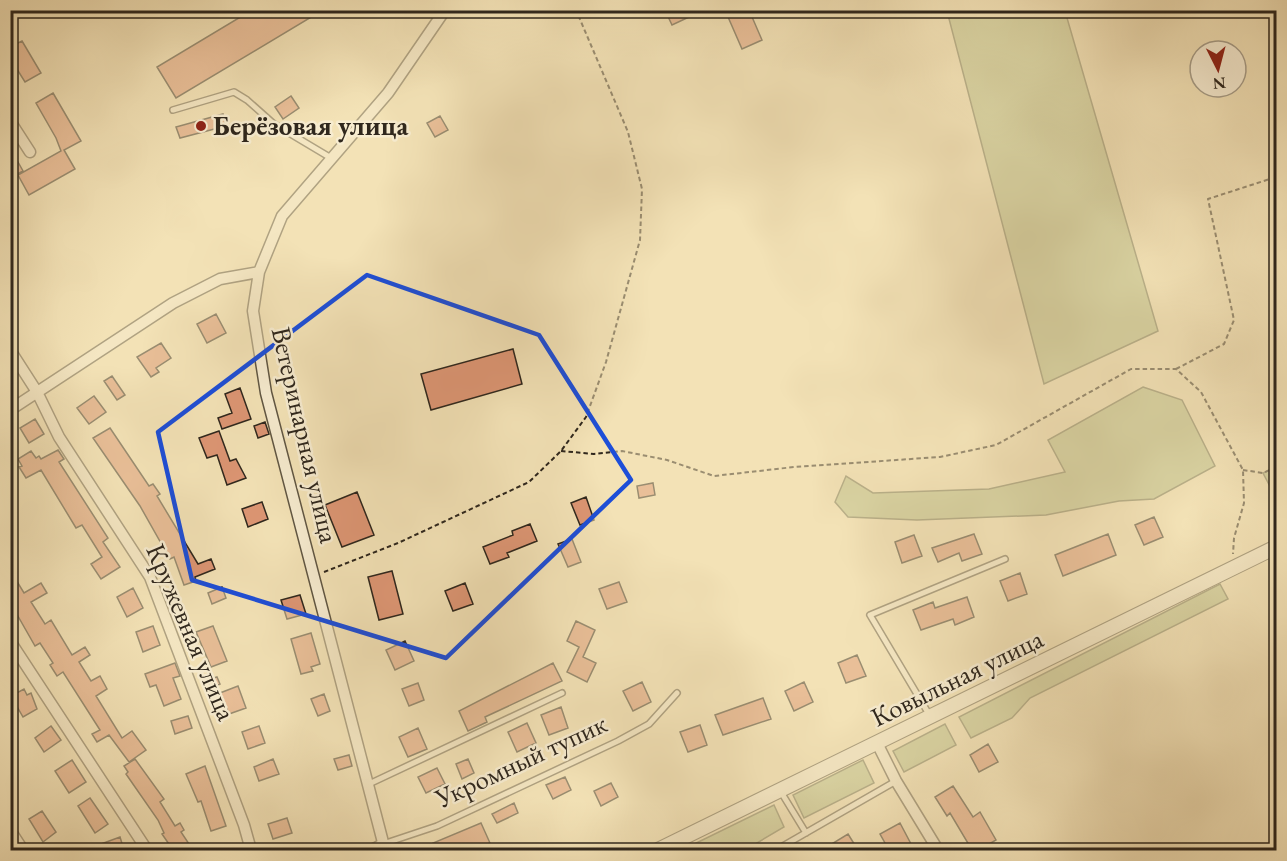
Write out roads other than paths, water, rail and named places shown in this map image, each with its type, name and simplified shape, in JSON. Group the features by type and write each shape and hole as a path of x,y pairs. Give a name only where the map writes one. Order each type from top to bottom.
{"street":[{"name":"Ветеринарная улица","path":"384,847 315,574 266,393 253,311 259,272 282,216 388,93 445,10"},
{"path":"10,121 30,152"},
{"path":"10,410 173,303 220,279 259,272"},
{"name":"Кружевная улица","path":"10,350 37,392 59,437 150,577 244,825 251,850"},
{"name":"Ковыльная улица","path":"658,850 878,745 1276,547"},
{"path":"10,642 147,850"},
{"path":"878,745 896,781 938,850"},
{"path":"10,830 23,850"},
{"name":"Укромный тупик","path":"372,850 384,847"}],"lane":[{"path":"173,111 234,92 247,100 274,124 333,159"},
{"path":"931,718 870,615 1005,559"},
{"name":"Укромный тупик","path":"369,784 562,693"},
{"name":"Укромный тупик","path":"384,847 437,826 618,741 649,724 677,693"},
{"path":"776,850 896,781"},
{"path":"781,792 806,833"}],"place":[{"name":"Берёзовая улица","path":"201,126"}]}
